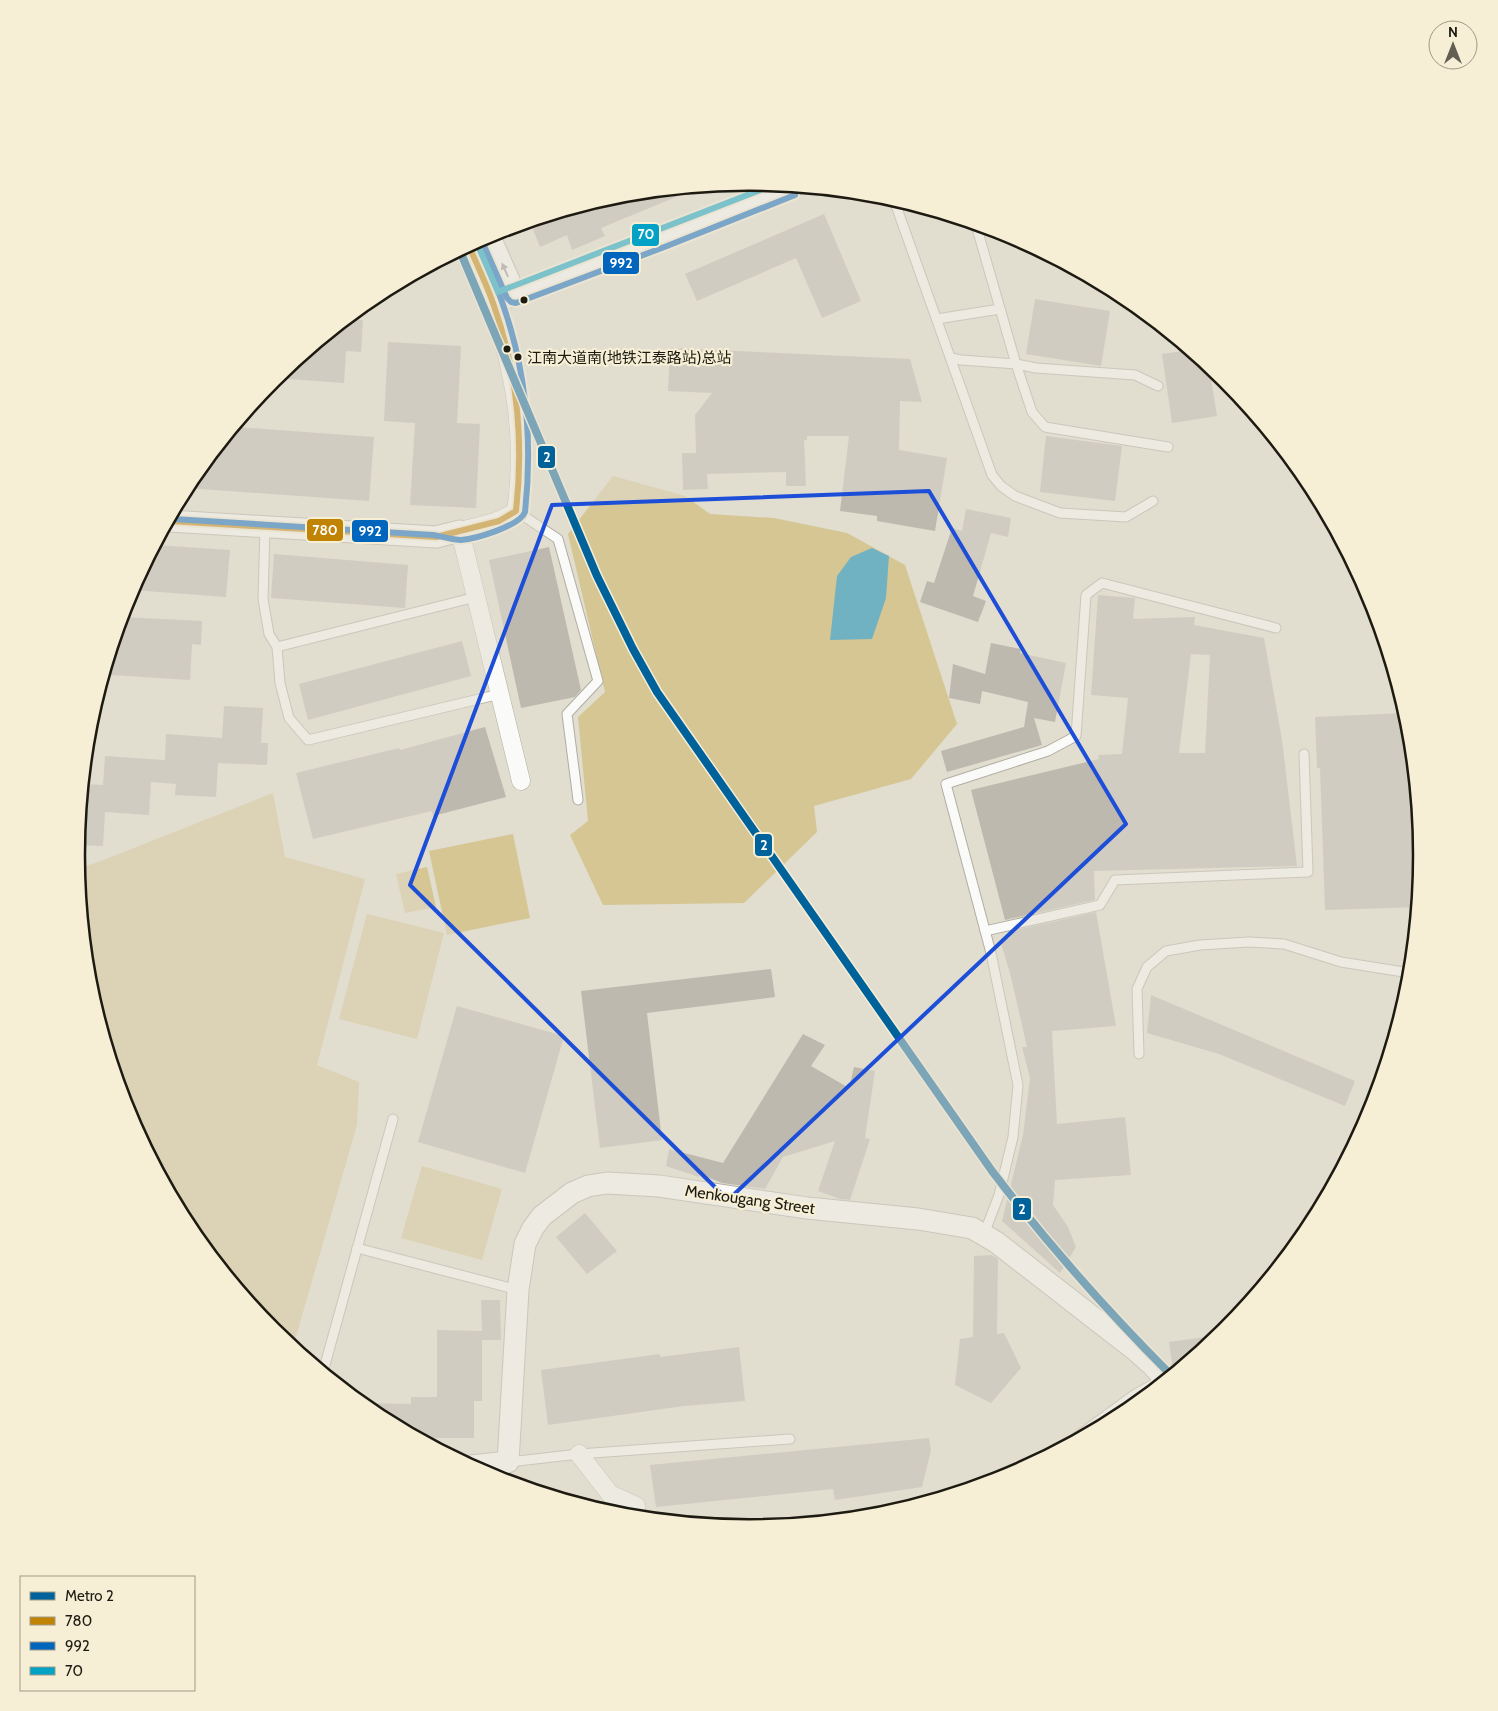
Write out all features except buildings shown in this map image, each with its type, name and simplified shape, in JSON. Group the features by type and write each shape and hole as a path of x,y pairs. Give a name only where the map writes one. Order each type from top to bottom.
{"main road":[{"path":"473,252 504,299"}],"street":[{"path":"504,299 655,242 779,192"},
{"path":"175,522 436,537 500,521 516,511 521,467 520,432 516,392 508,351 504,299 491,244"},
{"path":"182,510 434,526 460,532"},
{"path":"460,532 521,781"},
{"name":"Menkougang Street","path":"508,1462 518,1290 526,1244 533,1228 542,1216 572,1193 588,1186 607,1183 659,1186 806,1208 972,1228 996,1242 1128,1345 1162,1375"},
{"path":"579,1454 610,1494 636,1506 636,1510"},
{"path":"485,1464 508,1462"}],"lane":[{"path":"897,208 992,475 1001,486 1015,496 1060,513 1126,517 1153,501"},
{"path":"978,233 1016,364 1032,412 1045,427 1168,447"},
{"path":"937,319 1000,309"},
{"path":"951,358 1016,364 1036,368 1135,375 1158,386"},
{"path":"516,511 558,539 598,681 567,714 578,800"},
{"path":"265,528 263,599 269,634 277,647 280,682 289,718 308,740 500,694"},
{"path":"984,1234 999,1195 1013,1137 1018,1085 985,931 946,784 1048,751 1076,736 1086,595 1102,582 1276,628"},
{"path":"277,647 476,597"},
{"path":"985,931 1100,905 1115,880 1308,872 1304,754"},
{"path":"1139,1054 1137,988 1147,967 1166,951 1200,945 1249,942 1284,944 1341,962 1402,972"},
{"path":"325,1366 393,1119"},
{"path":"357,1248 518,1290"},
{"path":"1106,1415 1139,1392"},
{"path":"508,1462 579,1454 790,1439"}],"highlighted area":[{"path":"929,491 1126,824 728,1200 410,885 552,505"}],"shaded area":[{"path":"613,476 685,496 710,514 774,518 847,533 905,565 957,724 911,779 814,806 817,832 744,903 603,905 570,835 588,821 578,717 605,692 568,534"},
{"path":"273,793 285,857 365,879 317,1065 359,1082 357,1125 295,1340 279,1325 222,1260 197,1224 174,1188 153,1149 136,1110 120,1069 108,1027 98,985 91,942 86,899 85,866"},
{"path":"513,834 530,918 447,935 429,851"},
{"path":"427,867 436,907 405,913 396,874"},
{"path":"367,914 444,933 417,1039 339,1019"},
{"path":"422,1166 502,1189 482,1260 401,1238"}],"water":[{"path":"872,548 889,556 886,598 872,639 830,640 837,576 851,557"}],"metro line":[{"name":"2","path":"462,257 597,576 633,649 657,692 992,1171 1078,1276 1167,1371"}],"transit line":[{"name":"70","path":"480,249 498,292 757,191"},
{"name":"992","path":"484,247 507,298 511,302 516,303 795,195"},
{"name":"992","path":"176,519 433,535 461,540 496,531 521,517 525,512 528,458 528,431 522,377 510,325 480,249"},
{"name":"780","path":"175,521 436,537 499,521 516,511 519,432 513,380 508,354 493,303 472,252"}],"place":[{"name":"江南大道南(地铁江泰路站)总站","path":"518,357"}]}
